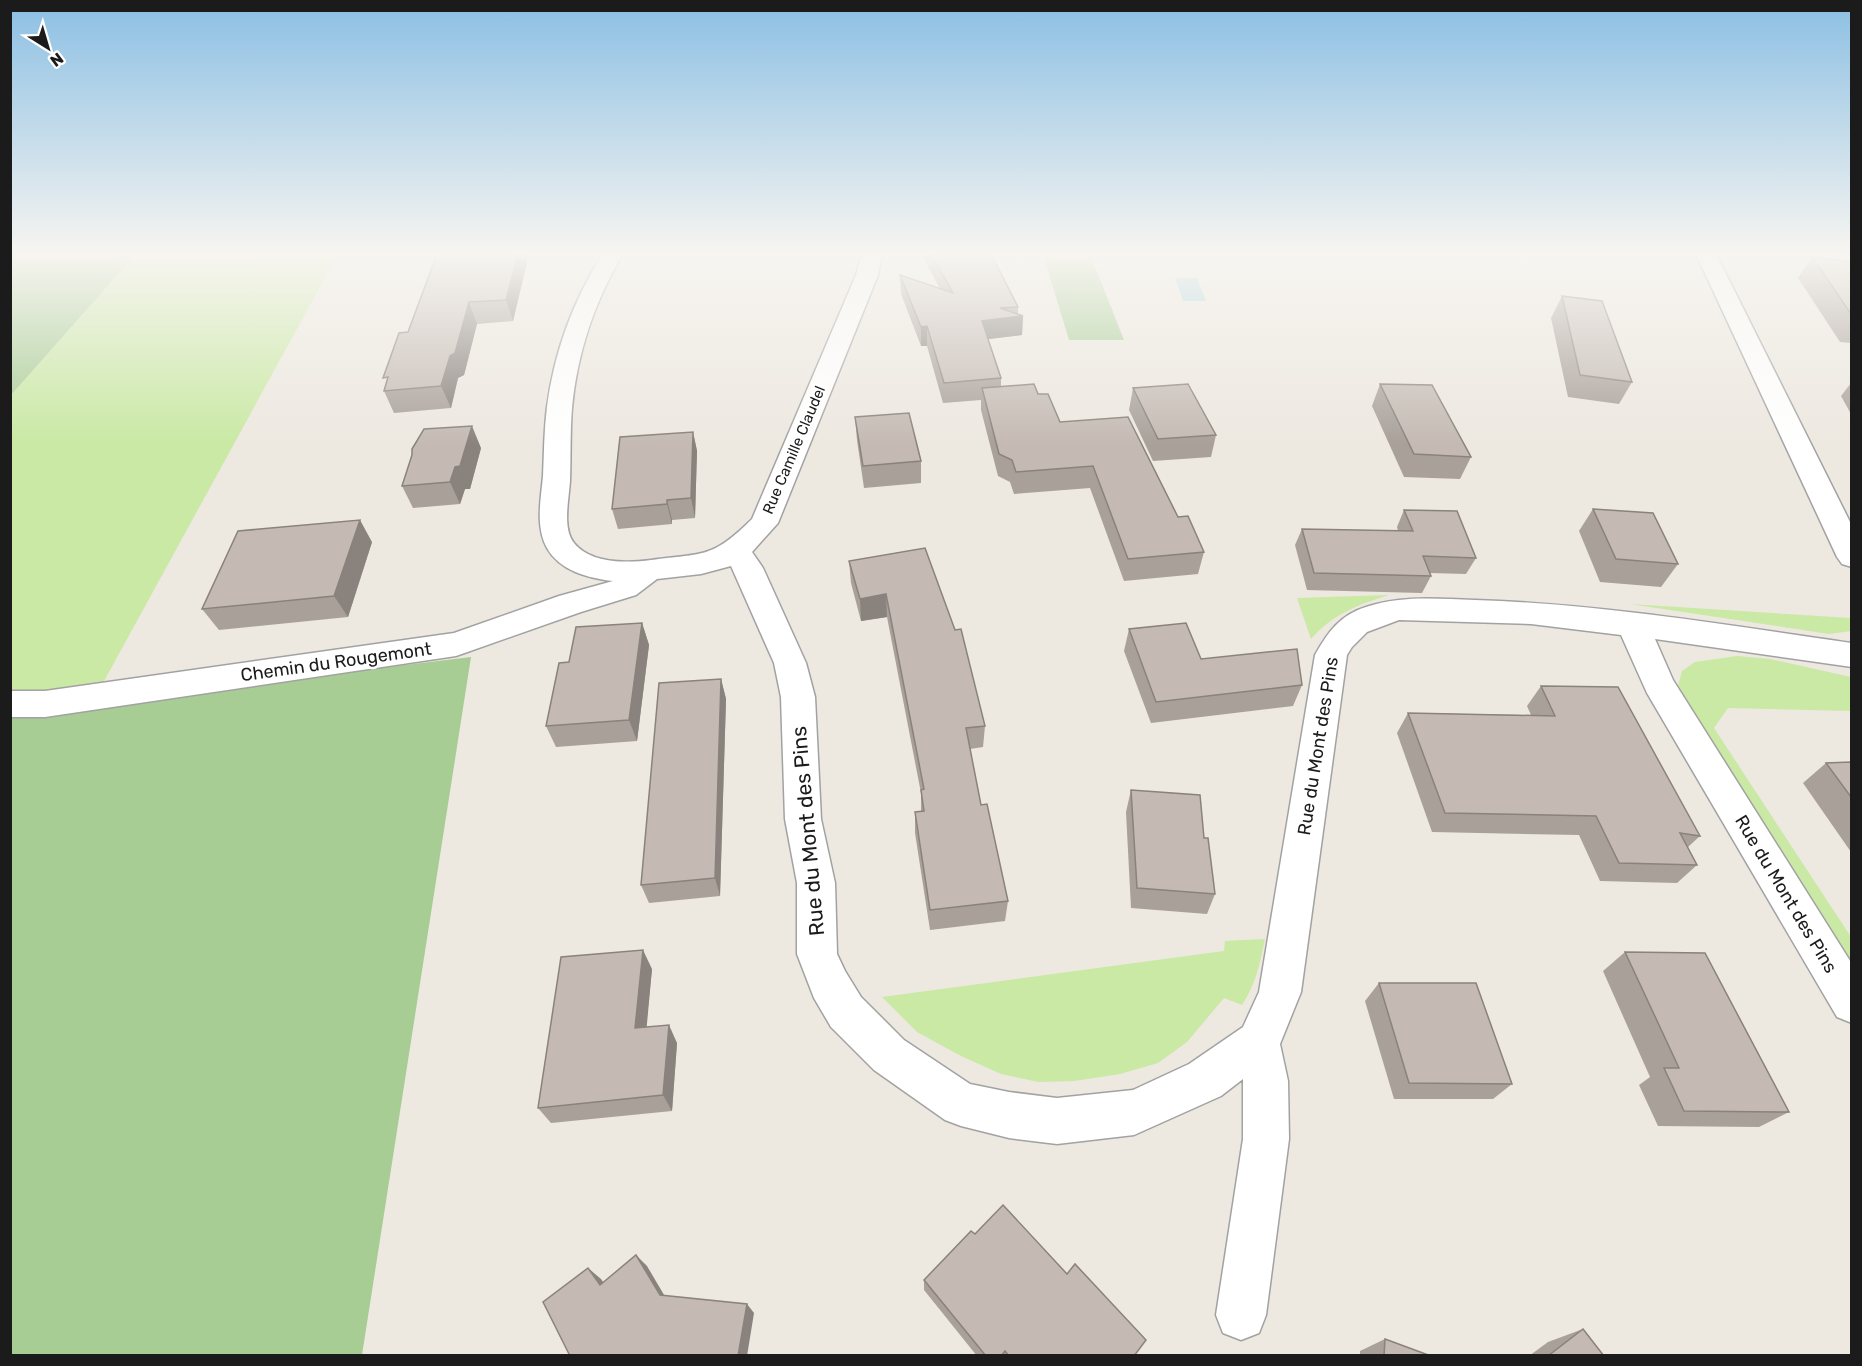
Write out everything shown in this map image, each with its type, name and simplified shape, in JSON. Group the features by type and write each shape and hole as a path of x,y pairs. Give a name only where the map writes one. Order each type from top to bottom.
{"street":[{"name":"Rue Camille Claudel","path":"583,318 561,398 554,525 562,548 575,559 595,568 621,572 648,571 709,562 736,551 764,523 849,318"},
{"path":"1737,318 1851,557"},
{"name":"Rue du Mont des Pins","path":"736,551 748,568 790,663 798,697 803,819 816,883 817,954 829,984 846,1012 889,1055 961,1104 1009,1115 1057,1120 1134,1112 1205,1080 1258,1042 1271,1018 1280,992 1331,656 1340,639 1356,624 1375,615 1399,609 1531,613 1752,640 1851,655"},
{"name":"Chemin du Rougemont","path":"10,704 45,704 456,644 570,604 625,588 648,571"},
{"name":"Rue du Mont des Pins","path":"1633,627 1659,684 1851,1003"},
{"path":"1241,1315 1266,1139 1266,1081 1258,1042"}],"green space":[{"path":"10,318 79,318 11,395"},
{"path":"79,318 303,318 92,703 11,710 11,395"},
{"path":"1062,318 1115,318 1124,340 1069,340"},
{"path":"1389,595 1346,611 1319,630 1311,639 1297,598"},
{"path":"1630,604 1851,618 1851,631 1829,634"},
{"path":"1737,656 1770,659 1851,677 1851,711 1728,708 1714,728 1851,937 1851,965 1689,712 1678,686 1682,671 1695,662"},
{"path":"471,657 362,1355 11,1356 11,710 92,703"},
{"path":"1265,939 1254,981 1242,1005 1224,998 1187,1042 1158,1063 1120,1074 1074,1081 1039,1082 1001,1074 917,1032 882,997 1224,951 1225,941"}],"building":[{"path":"413,318 465,318 455,353 450,356 441,386 384,391 388,377 383,378 399,333 408,332"},
{"path":"917,318 1009,318 982,321 1001,378 944,383 927,326 921,327"},
{"path":"1567,318 1608,318 1632,382 1580,375"},
{"path":"1034,384 1038,394 1048,394 1060,422 1128,417 1178,517 1188,516 1204,552 1128,559 1093,466 1016,472 1012,460 999,454 982,388"},
{"path":"1188,384 1216,435 1158,439 1133,388"},
{"path":"1380,384 1432,385 1471,457 1414,454"},
{"path":"909,413 921,461 863,466 855,417"},
{"path":"472,426 460,466 455,467 450,482 402,486 412,449 424,429"},
{"path":"693,432 691,498 667,500 667,504 612,509 620,437"},
{"path":"1593,509 1653,513 1678,564 1616,559"},
{"path":"1404,510 1457,511 1476,558 1423,556 1431,576 1314,573 1302,529 1413,531"},
{"path":"360,520 334,596 202,609 238,531"},
{"path":"925,548 955,630 961,629 985,726 966,728 981,805 987,804 1008,901 930,910 915,812 924,811 921,790 924,789 886,594 860,599 849,561"},
{"path":"642,623 629,720 546,726 559,663 569,662 576,627"},
{"path":"1186,623 1201,659 1297,649 1302,685 1156,702 1129,629"},
{"path":"721,679 715,878 641,885 659,683"},
{"path":"1541,686 1618,687 1700,836 1680,833 1697,865 1619,863 1596,816 1445,813 1408,713 1555,716"},
{"path":"1851,762 1851,797 1826,763"},
{"path":"1131,790 1200,795 1204,838 1208,838 1215,894 1137,888"},
{"path":"643,950 635,1028 669,1025 663,1095 538,1108 561,957"},
{"path":"1625,952 1705,953 1789,1112 1684,1111 1664,1068 1679,1068"},
{"path":"1379,983 1476,983 1512,1084 1409,1083"},
{"path":"1003,1205 1067,1274 1075,1264 1146,1340 1134,1356 1009,1356 1005,1351 1001,1356 986,1356 924,1280 971,1231 975,1234"},
{"path":"636,1255 660,1295 747,1304 738,1356 570,1356 543,1302 588,1268 600,1285"},
{"path":"1583,1329 1604,1356 1548,1356"},
{"path":"1385,1339 1431,1356 1384,1356"}]}
